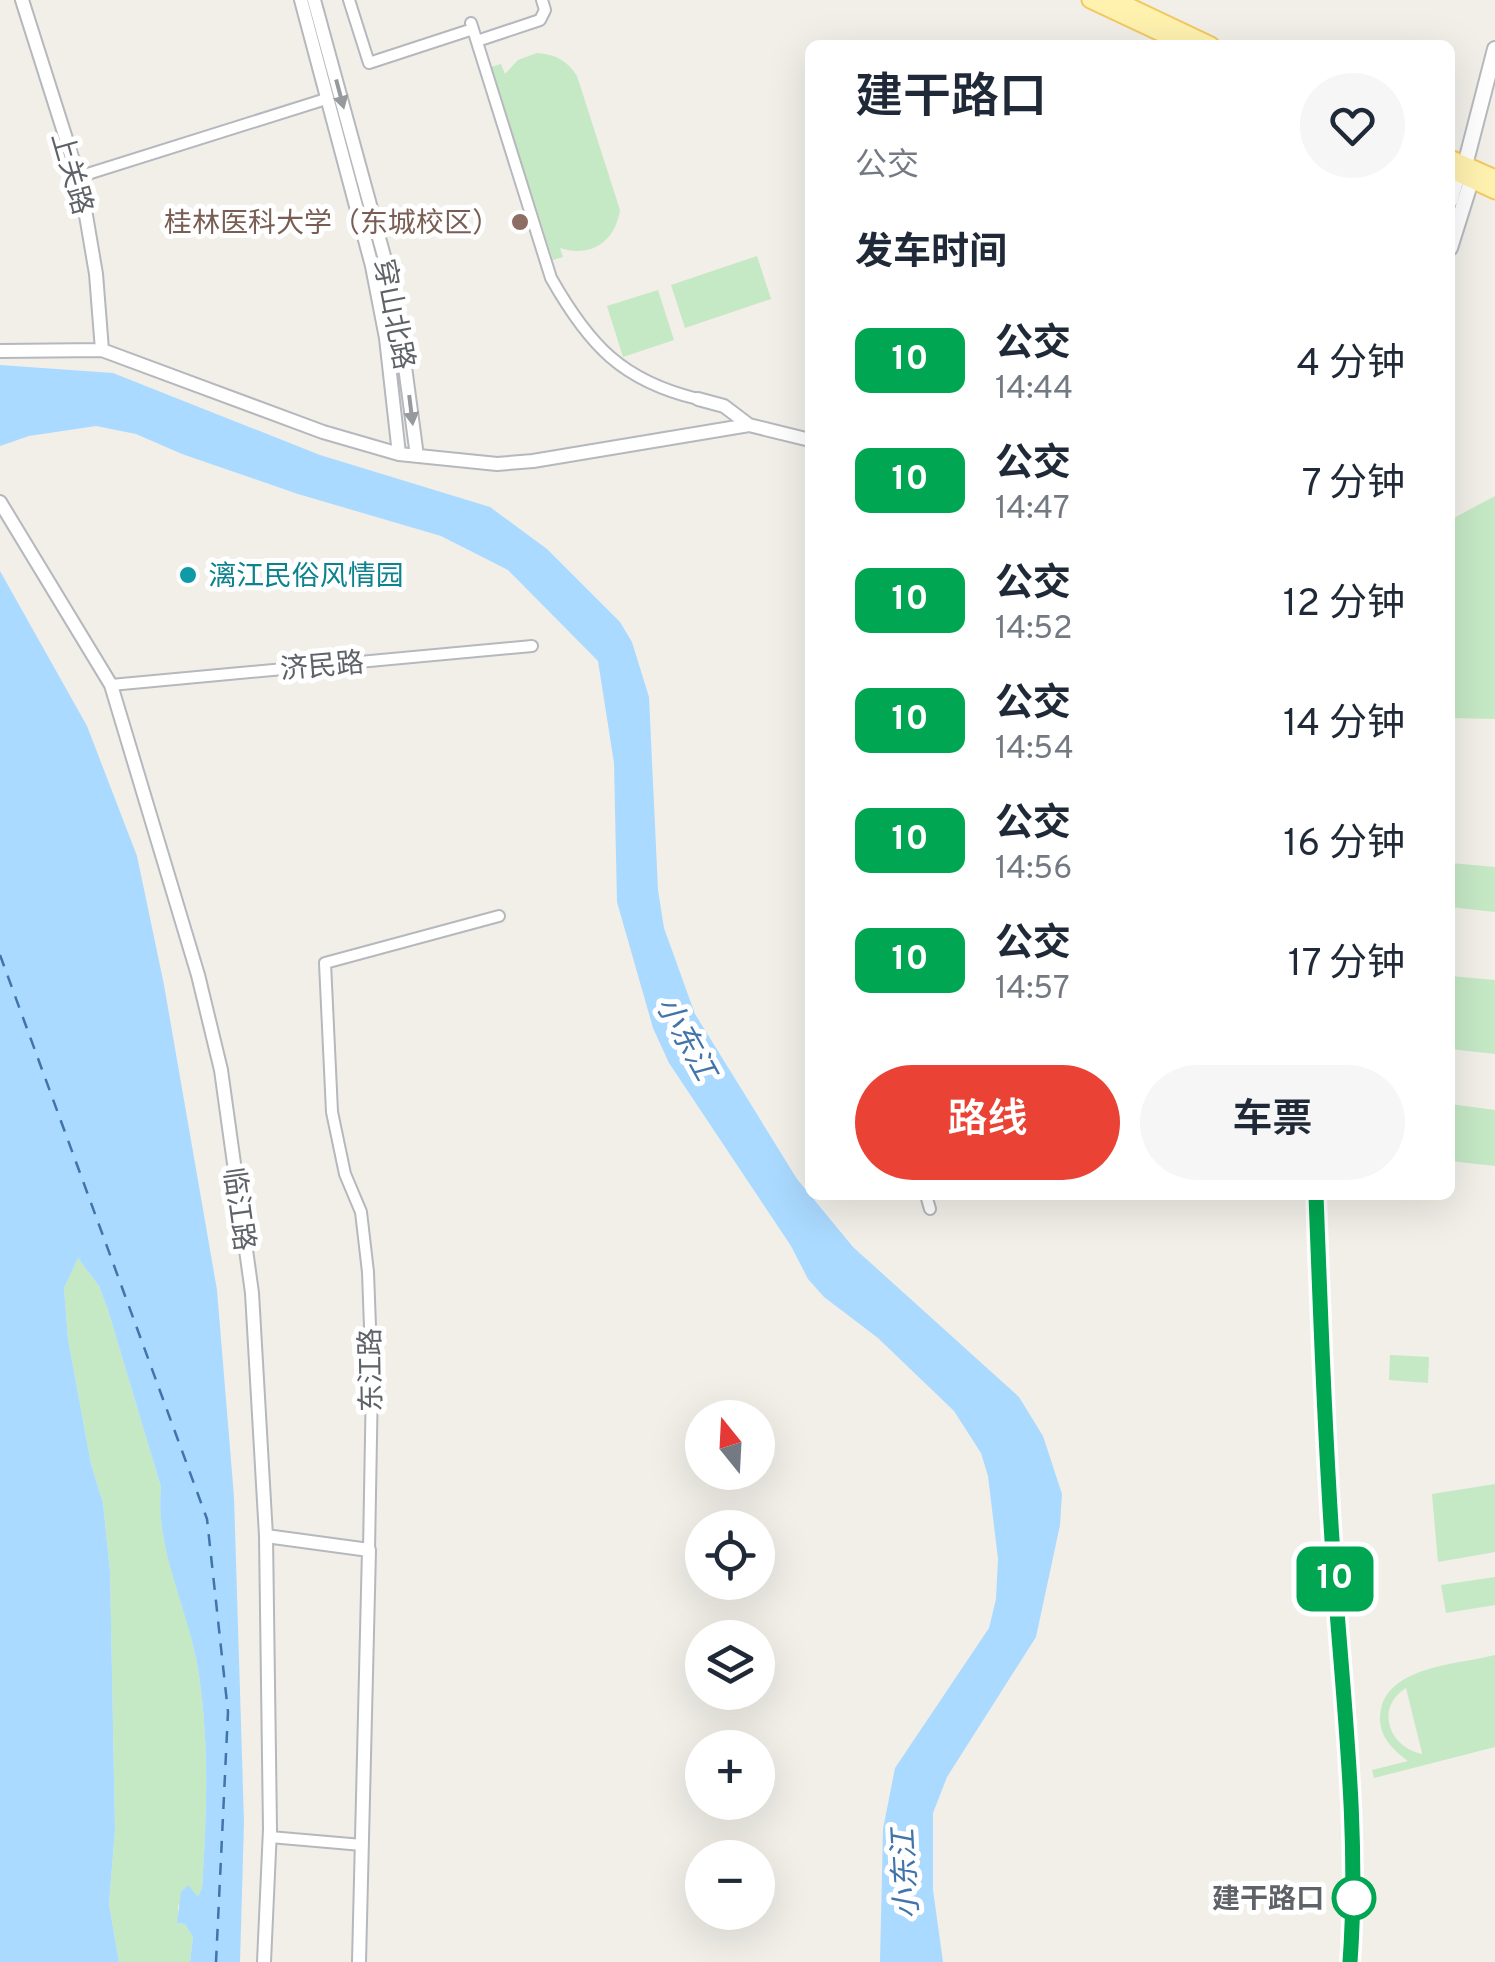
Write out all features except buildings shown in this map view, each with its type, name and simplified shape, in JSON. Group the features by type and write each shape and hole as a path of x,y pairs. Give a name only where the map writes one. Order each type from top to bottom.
{"main road":[{"path":"1090,0 1175,40"},
{"path":"1116,0 1201,40"},
{"path":"1455,204 1459,169 1495,49"},
{"path":"1459,169 1495,178"},
{"path":"1459,169 1495,191"},
{"path":"1316,1200 1329,1498 1352,1802 1354,1898 1350,1962"}],"street":[{"name":"上关路","path":"22,0 78,177 96,274 102,350"},
{"name":"穿山北路","path":"301,0 372,266 386,338 399,454"},
{"name":"穿山北路","path":"314,0 396,300 416,456"},
{"path":"349,0 369,63 473,31 540,20 545,10 542,0"},
{"path":"473,31 551,278 596,342 630,373 668,392 724,406 749,424 805,439"},
{"path":"78,177 326,99"},
{"path":"0,351 102,350 323,432 399,454 497,464 749,424"},
{"name":"临江路","path":"0,502 111,685 198,975 221,1070 252,1293 266,1536 270,1837 264,1962"},
{"name":"济民路","path":"111,685 532,646"},
{"name":"东江路","path":"360,1962 372,1382 368,1272 361,1212 345,1174 332,1112 325,963 499,916"},
{"path":"927,1200 930,1210"},
{"path":"266,1536 369,1550"},
{"path":"270,1837 362,1846"}],"green space":[{"path":"537,53 560,59 577,76 620,210 613,231 600,245 582,251 560,248 563,257 553,260 491,67 501,64 505,74 518,60"},
{"path":"757,256 771,299 685,328 671,285"},
{"path":"658,290 674,340 623,357 607,306"},
{"path":"1495,496 1495,719 1455,718 1455,517"},
{"path":"1455,863 1495,867 1495,912 1455,908"},
{"path":"1455,976 1495,980 1495,1054 1455,1050"},
{"path":"1455,1105 1495,1110 1495,1166 1455,1162"},
{"path":"78,1258 99,1286 108,1310 161,1487 167,1551 196,1658 204,1715 206,1773 202,1888 198,1898 178,1905 178,1923 185,1924 193,1937 190,1962 119,1962 109,1904 115,1830 110,1571 103,1503 91,1464 68,1339 64,1288"},
{"path":"1390,1355 1429,1357 1428,1383 1389,1380"},
{"path":"1495,1484 1495,1552 1438,1562 1432,1494"},
{"path":"1495,1577 1495,1605 1446,1613 1441,1585"},
{"path":"1495,1655 1495,1747 1374,1778 1372,1770 1408,1761 1383,1733 1380,1718 1387,1695 1412,1675 1428,1669","holes":["1406,1688 1422,1754 1401,1743 1390,1725 1391,1705"]}],"water":[{"name":"小东江","path":"0,365 113,373 320,455 490,507 547,549 620,622 632,642 649,697 658,890 664,928 695,1014 805,1189 805,1200 814,1200 853,1247 1019,1397 1043,1436 1062,1494 1060,1525 1036,1637 947,1777 933,1813 933,1890 943,1962 880,1962 883,1829 895,1768 989,1628 996,1599 998,1559 988,1476 981,1453 954,1411 878,1338 824,1297 808,1279 791,1246 669,1063 653,1028 617,902 614,763 598,661 508,570 441,536 298,494 136,434 96,426 29,436 0,446"},
{"path":"0,571 87,726 137,856 164,985 217,1290 234,1497 244,1822 240,1962 190,1962 193,1937 185,1924 177,1923 181,1892 188,1885 198,1897 202,1888 206,1773 204,1715 196,1658 162,1530 161,1487 108,1310 99,1286 78,1258 64,1288 68,1339 91,1464 103,1503 110,1571 115,1830 109,1904 119,1962 0,1962"}],"ferry route":[{"path":"0,955 207,1519 228,1712 216,1962"}],"bus line":[{"name":"10","path":"1316,1200 1329,1498 1352,1802 1354,1898 1350,1962"}],"place":[{"name":"桂林医科大学（东城校区）","path":"520,222"},
{"name":"漓江民俗风情园","path":"188,575"},
{"name":"建干路口","path":"1354,1898"}]}
